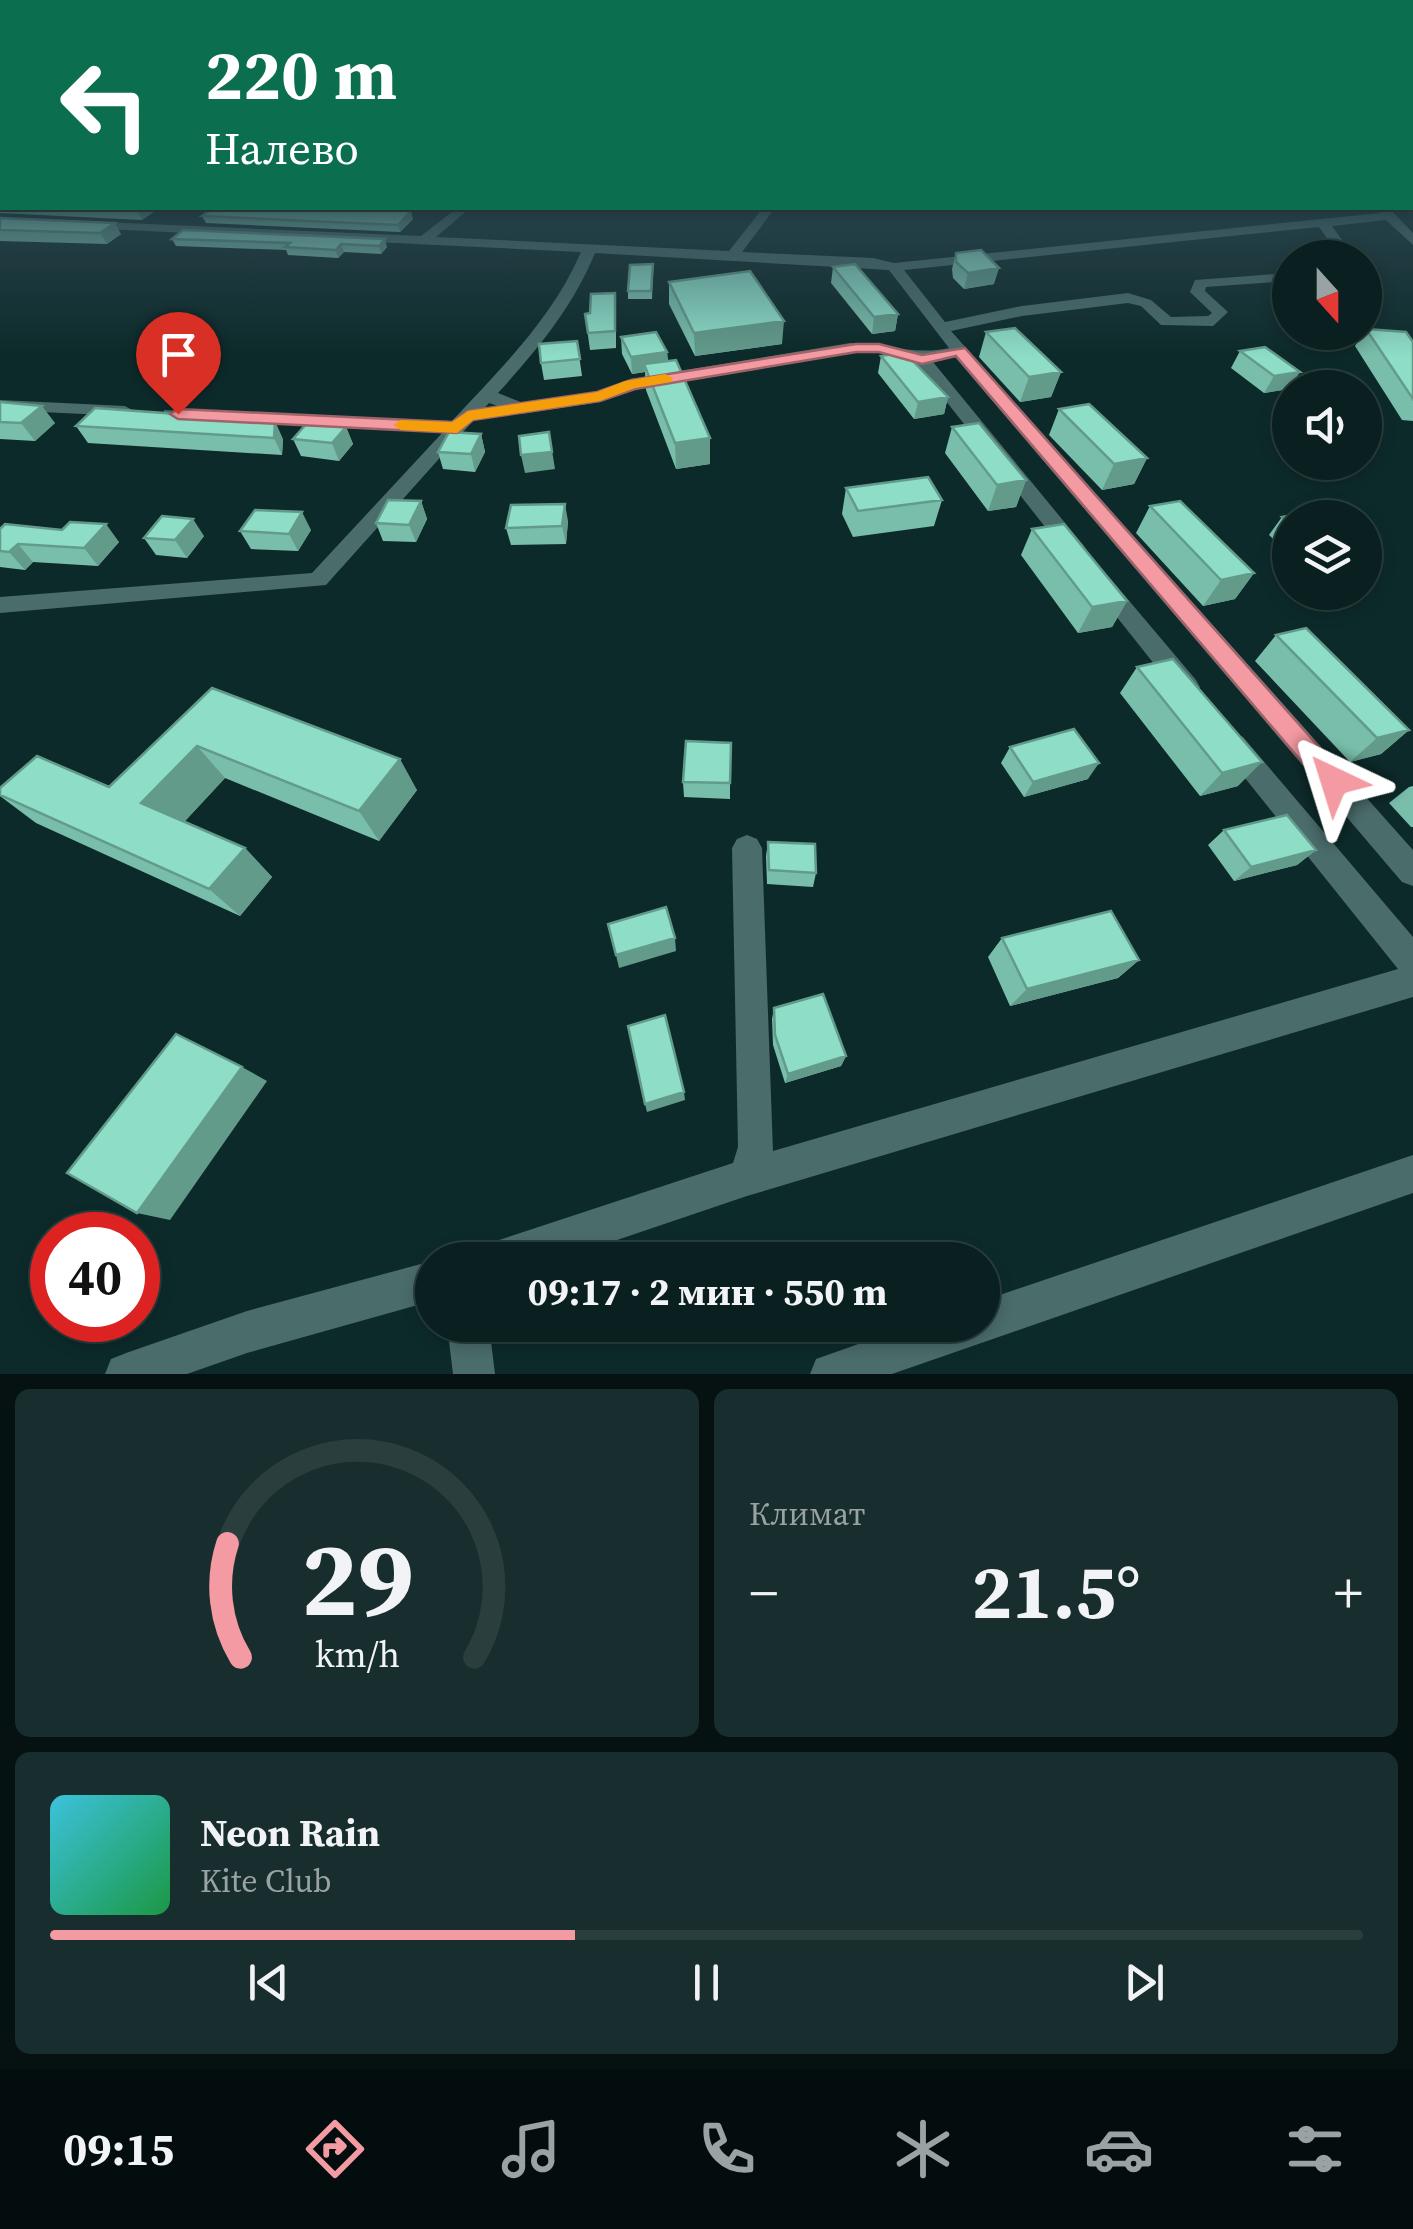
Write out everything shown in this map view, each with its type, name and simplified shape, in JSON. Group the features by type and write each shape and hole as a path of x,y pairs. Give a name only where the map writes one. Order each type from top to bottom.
{"street":[{"path":"203,229 734,253 873,262 894,268 1265,229"},
{"path":"426,238 437,229"},
{"path":"734,253 752,229"},
{"path":"0,605 318,580 534,342 573,288 590,246"},
{"path":"894,268 959,351 1412,868"},
{"path":"941,328 1022,311 1128,298 1146,303 1167,322 1213,321 1220,312 1197,292 1200,283 1272,278"},
{"path":"158,413 462,422 600,396 631,384 850,348 879,348 922,360 959,351"},
{"path":"922,360 1413,962"},
{"path":"486,396 521,409"},
{"path":"0,405 138,412"},
{"path":"747,848 756,1147 747,1177"},
{"path":"553,1242 747,1177 1413,981"},
{"path":"1000,1316 1413,1174"},
{"path":"126,1374 247,1332 415,1285"},
{"path":"470,1342 474,1374"},
{"path":"831,1374 924,1342"}],"building":[{"path":"0,229 106,229 100,233"},
{"path":"183,230 385,239 379,246 341,244 336,250 285,247 290,243 172,239"},
{"path":"981,250 999,268 968,273 956,262 956,253"},
{"path":"653,264 651,291 628,291 630,265"},
{"path":"855,264 898,314 874,317 833,267"},
{"path":"750,271 784,321 694,333 669,282"},
{"path":"615,293 615,331 588,333 585,314 590,313 591,294"},
{"path":"1015,328 1061,372 1029,377 986,332"},
{"path":"1382,330 1406,332 1413,342 1413,399 1380,350"},
{"path":"656,332 667,352 631,357 621,337"},
{"path":"577,341 580,359 541,363 539,344"},
{"path":"1265,347 1297,370 1272,370 1272,375 1240,351"},
{"path":"904,352 948,397 918,402 881,356"},
{"path":"676,360 710,438 675,443 644,364"},
{"path":"0,402 42,406 21,423 0,422"},
{"path":"1089,404 1147,458 1114,464 1059,409"},
{"path":"95,408 275,421 274,438 76,426"},
{"path":"308,422 346,427 332,443 293,439"},
{"path":"979,423 1026,480 997,485 952,427"},
{"path":"449,432 481,434 471,454 438,452"},
{"path":"549,432 552,452 521,455 519,436"},
{"path":"928,477 942,500 858,511 846,488"},
{"path":"388,500 421,501 409,525 376,523"},
{"path":"1180,501 1254,573 1221,580 1150,506"},
{"path":"565,504 562,526 506,528 511,505"},
{"path":"255,510 302,512 289,534 240,531"},
{"path":"162,516 193,519 175,540 144,538"},
{"path":"70,522 106,524 84,548 18,544 9,552 0,551 0,529 5,524 62,530"},
{"path":"1064,524 1127,601 1092,607 1032,529"},
{"path":"1306,628 1409,730 1377,738 1276,635"},
{"path":"1173,659 1262,762 1222,773 1137,667"},
{"path":"212,688 400,759 359,811 197,746 141,803 245,848 209,889 0,795 0,788 37,756 109,787"},
{"path":"1074,729 1099,763 1033,782 1010,747"},
{"path":"686,741 731,743 730,783 683,782"},
{"path":"1287,815 1316,850 1251,867 1224,830"},
{"path":"768,842 815,844 816,873 769,870"},
{"path":"666,907 675,938 616,955 608,924"},
{"path":"1111,911 1139,960 1027,989 1002,938"},
{"path":"823,994 846,1056 788,1074 775,1035 774,1008"},
{"path":"665,1015 684,1092 645,1104 628,1026"},
{"path":"176,1034 242,1067 138,1212 67,1173"}],"slow traffic":[{"path":"401,425 457,428 468,416 600,396 631,384 665,378"}],"route":[{"path":"178,414 457,428 468,416 600,396 631,384 741,365 856,348 901,352 922,360 959,351 1334,781"}]}
